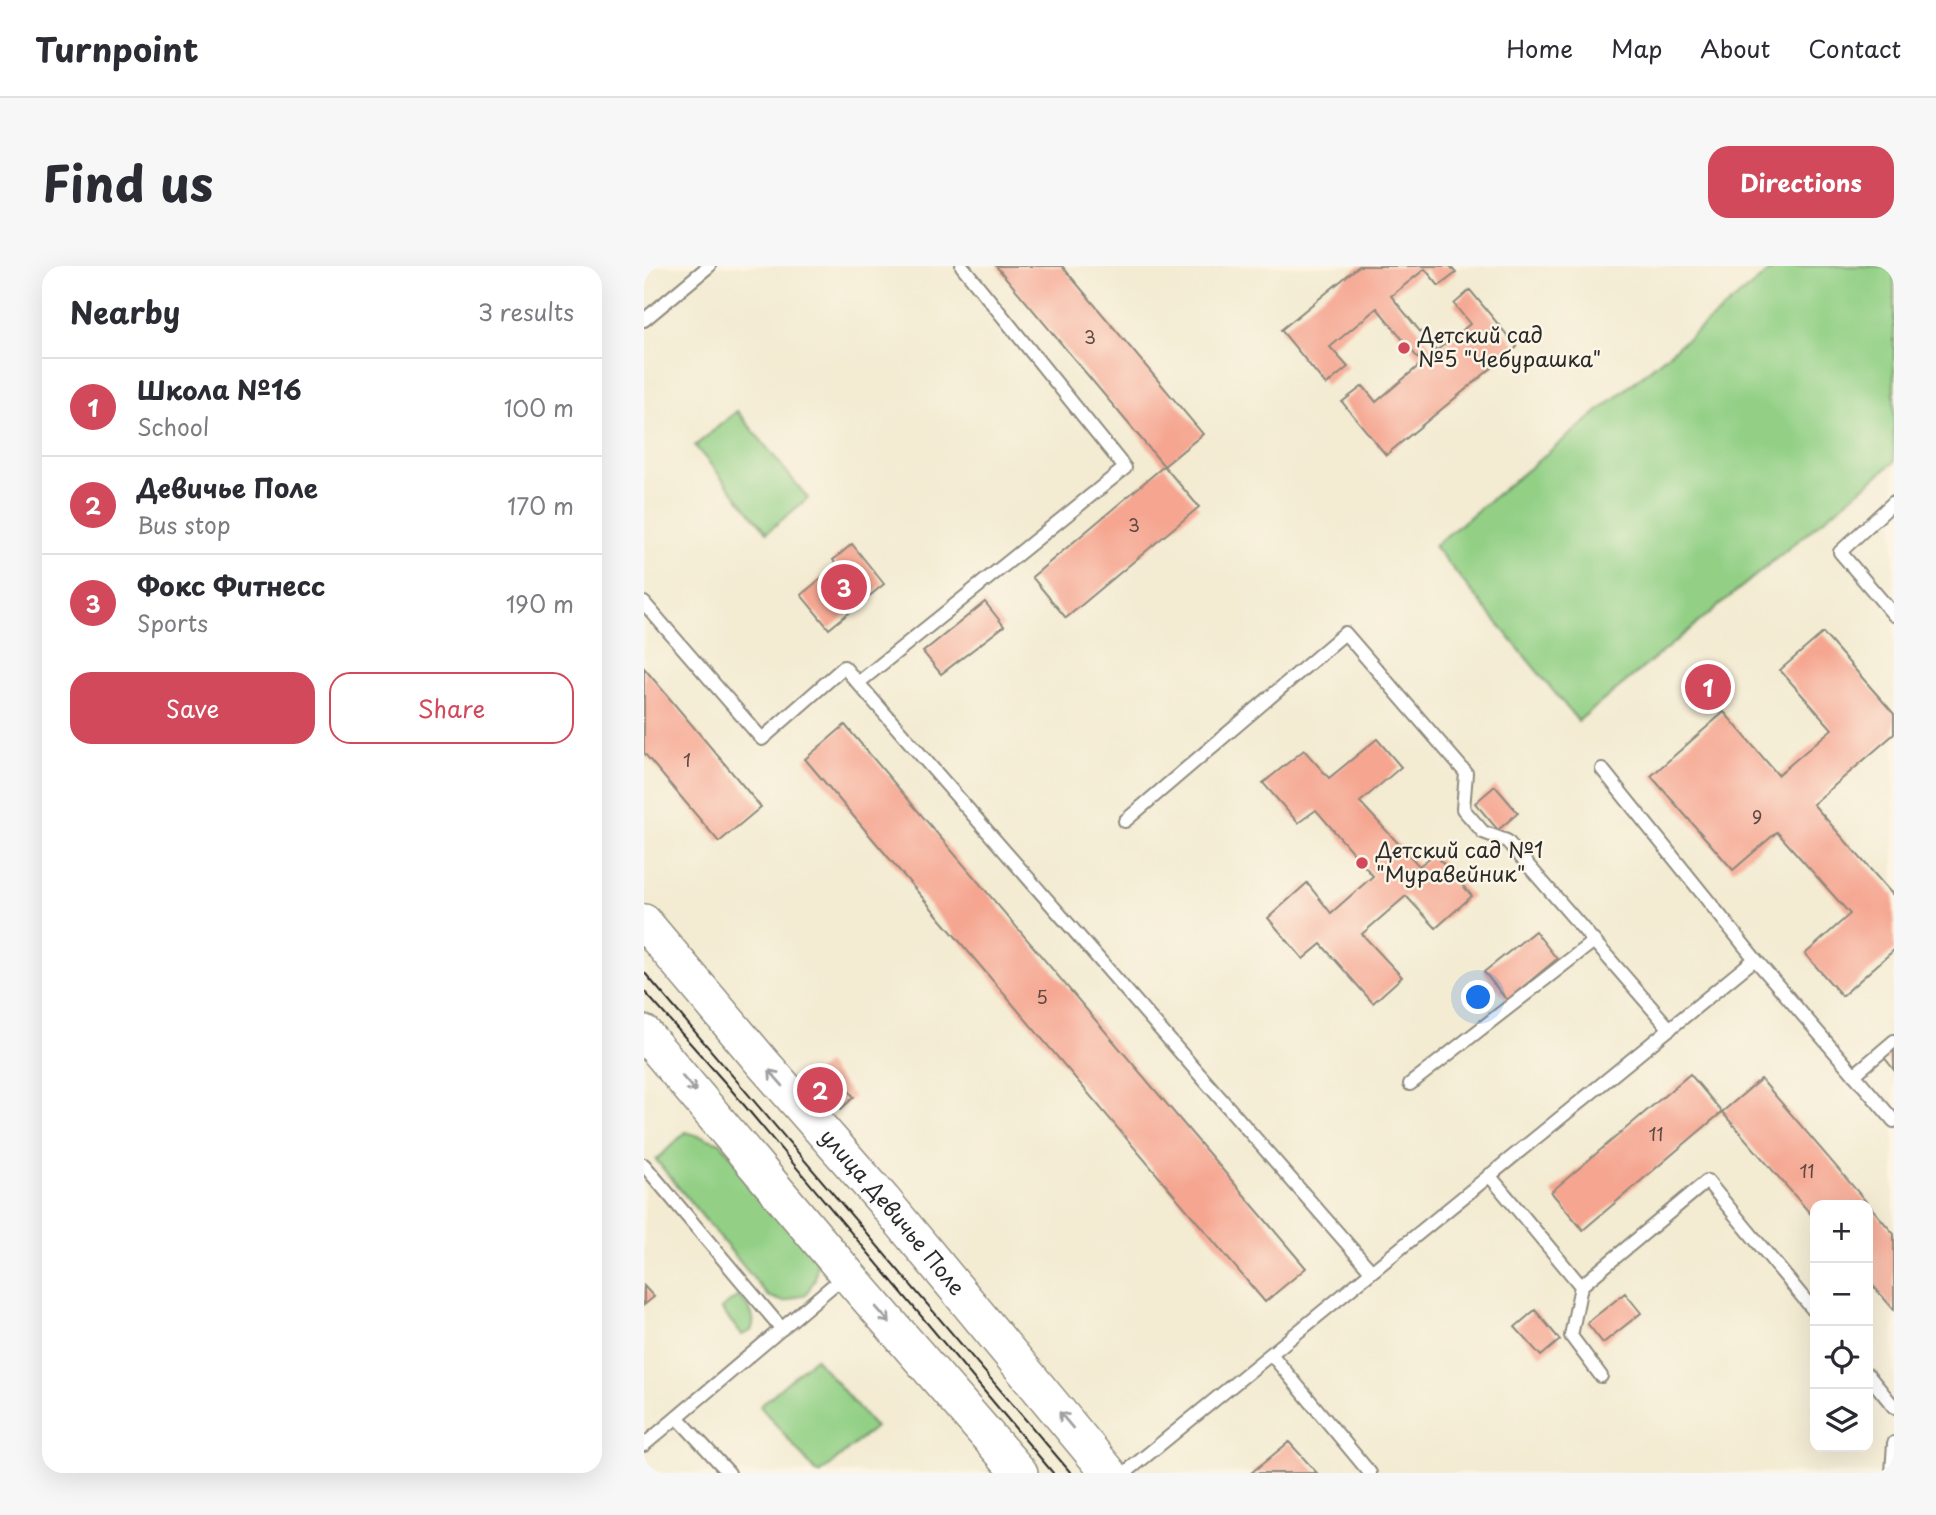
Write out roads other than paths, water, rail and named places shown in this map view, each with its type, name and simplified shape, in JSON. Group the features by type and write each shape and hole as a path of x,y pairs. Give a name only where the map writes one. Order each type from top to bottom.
{"main road":[{"name":"улица Девичье Поле","path":"644,922 883,1200 1109,1473"},
{"path":"644,1033 847,1274 1020,1473"}],"lane":[{"path":"644,320 709,266"},
{"path":"858,683 1125,468 962,266"},
{"path":"1894,502 1840,552 1894,615"},
{"path":"644,603 762,738 844,667 1371,1271"},
{"path":"1125,821 1345,633 1466,773 1463,809 1483,832 1507,841 1670,1029"},
{"path":"1602,769 1755,959 1894,1121"},
{"path":"1410,1084 1594,941"},
{"path":"1125,1473 1755,959"},
{"path":"1854,1075 1894,1041"},
{"path":"644,1165 782,1329"},
{"path":"1489,1175 1581,1286"},
{"path":"1601,1376 1571,1336 1581,1286 1707,1181 1810,1306"},
{"path":"644,1445 847,1274"},
{"path":"1271,1354 1370,1473"},
{"path":"1873,1381 1894,1407"},
{"path":"677,1417 729,1473"},
{"path":"1892,1473 1894,1443"}],"tram line":[{"path":"644,972 1071,1473"},
{"path":"644,991 728,1086 1053,1473"}],"place":[{"name":"Детский сад №5 \"Чебурашка\"","path":"1404,348"},
{"name":"Фокс Фитнесс","path":"844,587"},
{"name":"Школа №16","path":"1708,687"},
{"name":"Детский сад №1 \"Муравейник\"","path":"1362,863"},
{"name":"Девичье Поле","path":"820,1090"}]}
